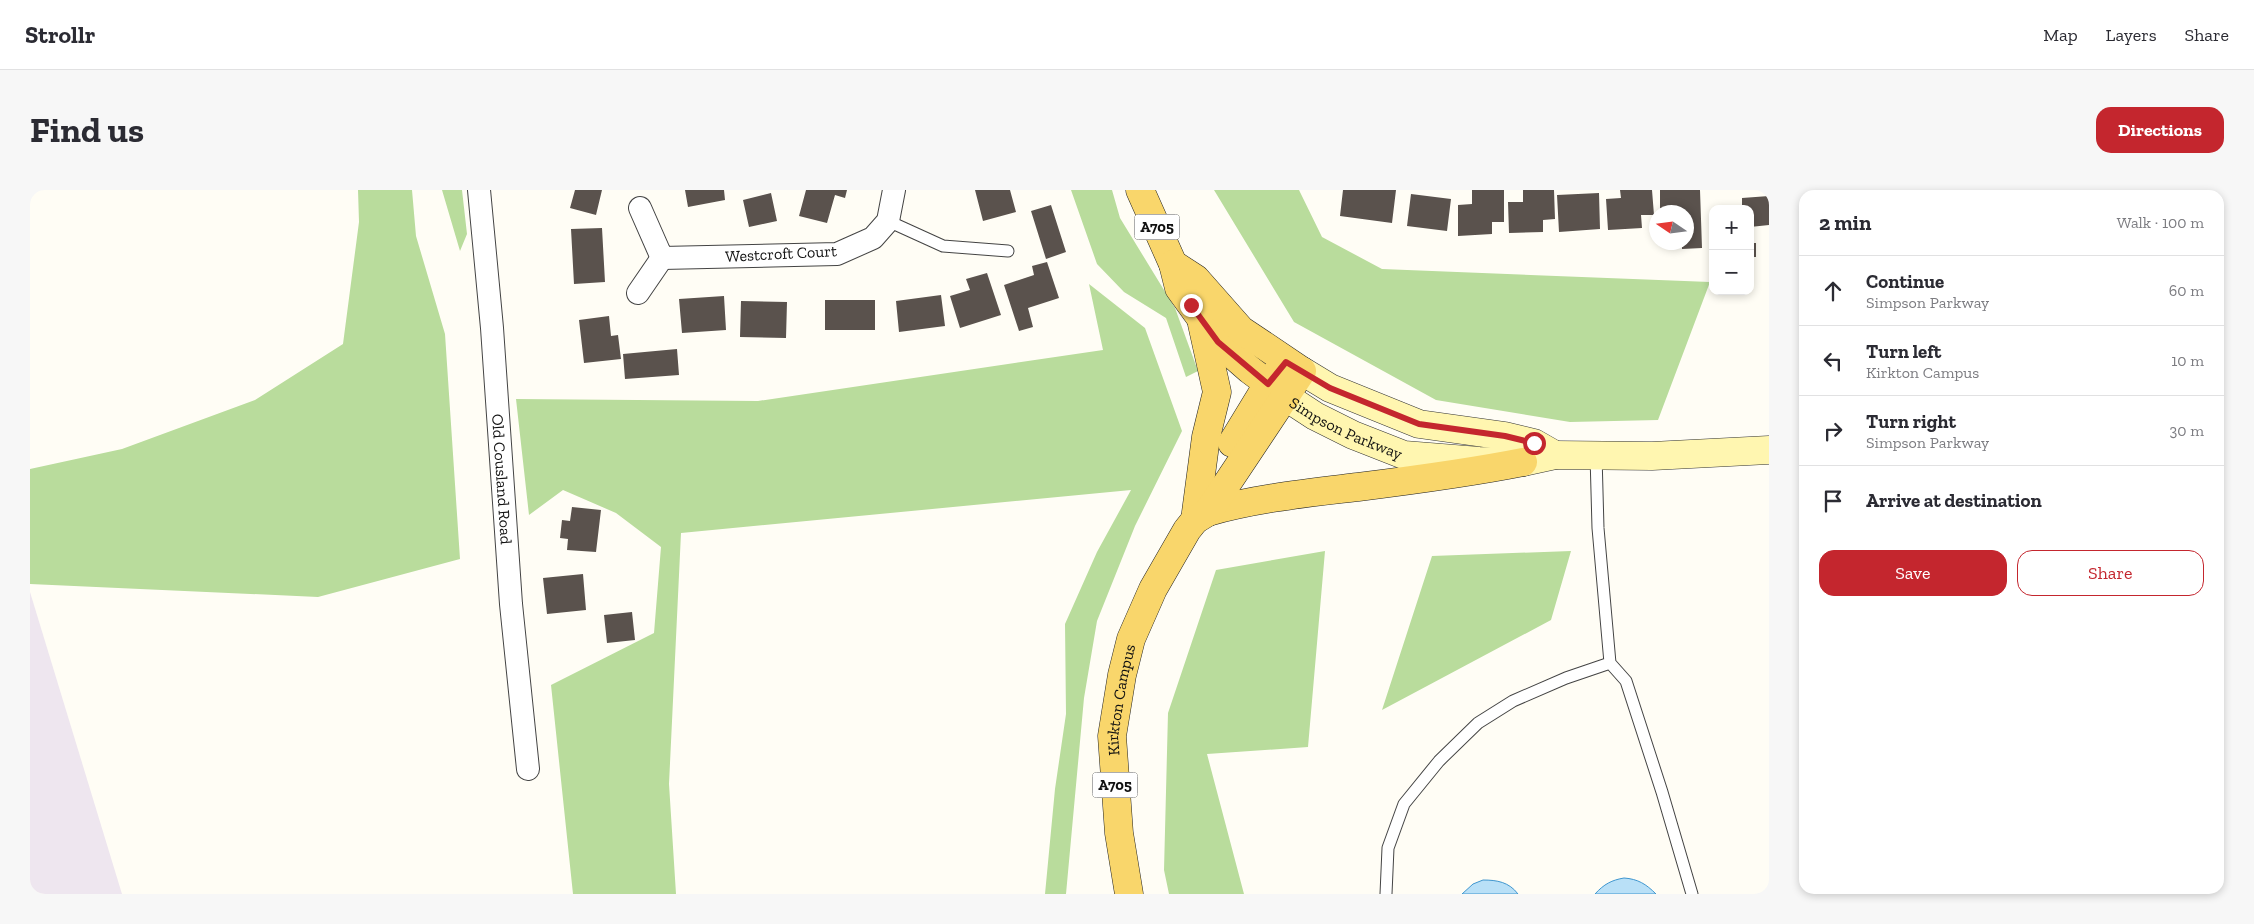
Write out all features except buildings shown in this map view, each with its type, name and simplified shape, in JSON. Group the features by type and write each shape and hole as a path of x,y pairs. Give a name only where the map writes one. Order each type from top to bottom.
{"main road":[{"name":"Simpson Parkway","path":"1140,190 1173,264 1179,288 1218,342 1277,391 1315,416 1353,435 1404,455 1479,461 1523,462 1555,455 1652,456 1769,450"},
{"name":"Simpson Parkway","path":"1173,264 1196,279 1241,330 1330,388 1419,424 1534,443 1555,455"},
{"name":"A705","path":"1199,512 1206,437 1217,392 1200,318"},
{"name":"Kirkton Campus","path":"1129,894 1119,833 1112,736 1122,675 1131,639 1153,588 1199,512 1294,366"},
{"path":"1199,512 1273,498 1457,475 1523,462"}],"street":[{"name":"Old Cousland Road","path":"479,190 492,328 511,604 528,769"},
{"path":"888,221 894,190"},
{"path":"638,294 662,258 640,208"},
{"name":"Westcroft Court","path":"662,258 836,254 873,238 888,221"}],"lane":[{"path":"888,221 943,246 1008,251"},
{"path":"1596,455 1598,528 1610,663 1626,681 1662,792 1692,894"},
{"path":"1386,894 1388,848 1404,804 1439,761 1478,723 1513,702 1566,678 1610,663"}],"shaded area":[{"path":"30,592 122,894 30,894"}],"green space":[{"path":"358,190 412,190 416,236 445,334 460,559 318,597 30,584 30,469 122,449 255,400 343,344 359,222"},
{"path":"442,190 462,190 467,234 460,251"},
{"path":"1071,190 1112,190 1120,218 1175,308 1198,371 1186,377 1166,318 1124,292 1097,264"},
{"path":"1214,190 1299,190 1322,237 1382,269 1709,282 1658,420 1570,422 1436,400 1294,322"},
{"path":"1089,284 1145,328 1182,431 1135,526 1097,621 1084,698 1066,894 1045,894 1055,789 1066,714 1065,624 1097,552 1131,490 681,533 669,784 676,894 573,894 551,685 654,633 661,547 616,513 563,490 529,515 516,399 758,401 1103,350"},
{"path":"1325,551 1308,747 1207,754 1244,894 1169,894 1164,870 1168,713 1216,570"},
{"path":"1571,551 1551,620 1382,710 1432,556"}],"water":[{"path":"1624,878 1634,880 1649,887 1656,894 1595,894 1608,883"},
{"path":"1483,880 1502,882 1518,894 1462,894 1473,884"}],"route":[{"path":"1191,305 1218,342 1268,384 1286,362 1330,388 1419,424 1505,436 1534,443"}]}
